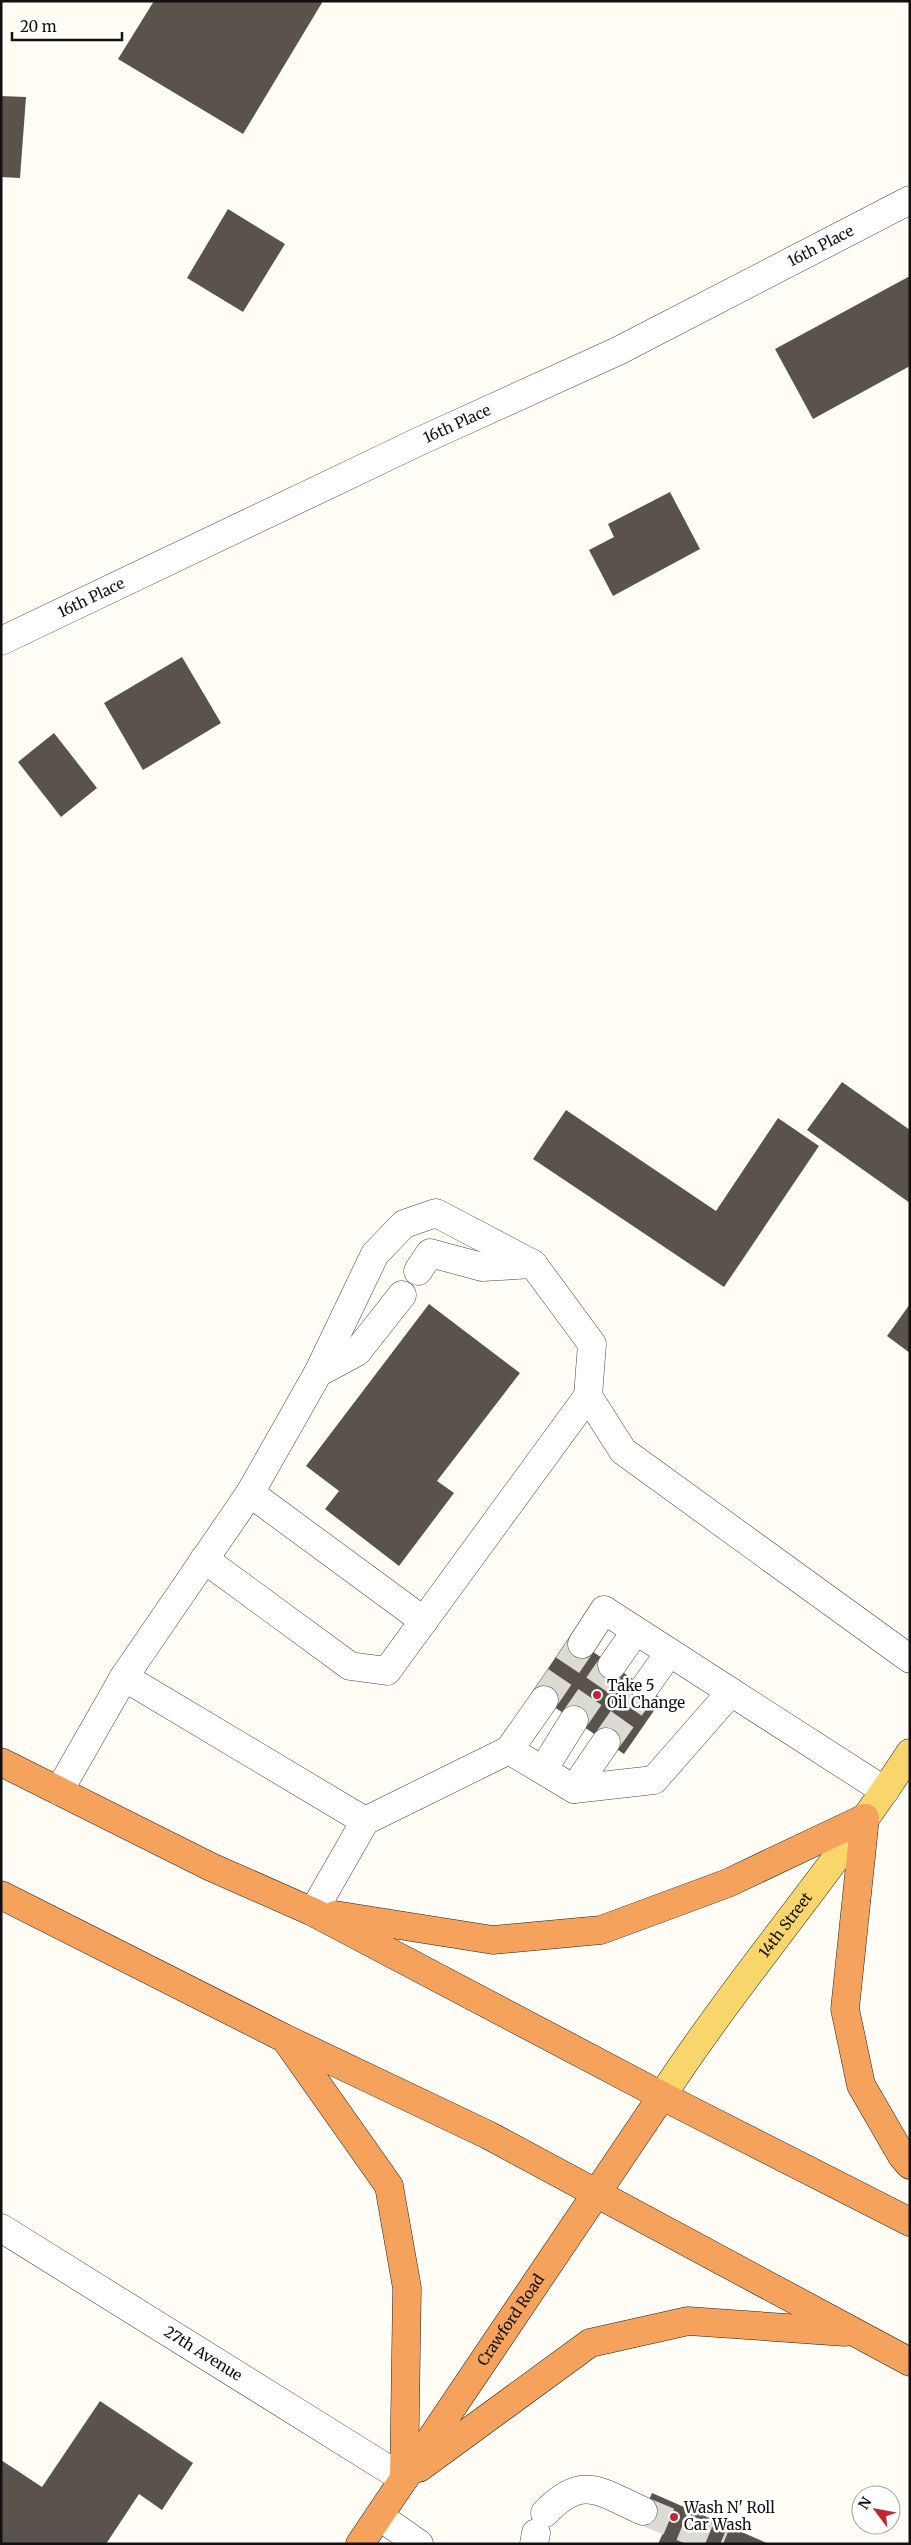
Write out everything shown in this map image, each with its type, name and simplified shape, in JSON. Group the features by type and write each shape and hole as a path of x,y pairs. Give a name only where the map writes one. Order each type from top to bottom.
{"highway":[{"path":"1,1762 211,1867 313,1912 662,2096 910,2222"},
{"path":"313,1912 493,1940 601,1930 728,1883 865,1818"},
{"path":"865,1818 845,2009 861,2085 910,2165"},
{"path":"1,1895 284,2038 488,2135 910,2362"},
{"path":"284,2038 389,2186 407,2288 404,2479"},
{"name":"Crawford Road","path":"360,2544 598,2194 662,2096"},
{"path":"404,2479 590,2342 688,2321 854,2333"}],"main road":[{"name":"14th Street","path":"662,2096 698,2040 885,1791 910,1753"}],"street":[{"name":"16th Place","path":"1,641 420,441 618,351 910,200"},
{"path":"59,1791 124,1677 204,1559 250,1493 318,1373 375,1254 404,1224 436,1213 533,1264 592,1344 588,1396 387,1671 350,1666 204,1559"},
{"path":"418,1271 430,1252 482,1267 533,1264"},
{"path":"318,1373 357,1352 402,1295"},
{"path":"588,1396 623,1452 910,1659"},
{"path":"250,1493 424,1621"},
{"path":"582,1644 604,1610 635,1632 885,1791"},
{"path":"612,1665 635,1632"},
{"path":"645,1687 669,1653"},
{"path":"124,1677 365,1821"},
{"path":"509,1750 574,1789 654,1780 731,1692"},
{"path":"313,1912 365,1821 509,1750 544,1700"},
{"path":"543,1770 574,1720"},
{"path":"574,1789 606,1742"},
{"name":"27th Avenue","path":"1,2228 404,2479"},
{"path":"538,2530 558,2500 578,2489 599,2492 643,2512"},
{"path":"379,2516 419,2544"}],"building":[{"path":"154,1 323,1 243,134 118,59"},
{"path":"1,96 26,97 20,178 1,177"},
{"path":"228,209 285,244 243,312 187,278"},
{"path":"910,276 910,366 813,419 775,349"},
{"path":"670,492 700,549 613,596 589,550 614,537 608,524"},
{"path":"182,657 221,723 143,770 104,703"},
{"path":"54,733 97,788 61,817 18,762"},
{"path":"842,1082 910,1130 910,1203 807,1130"},
{"path":"566,1110 716,1211 778,1118 819,1146 724,1287 533,1159"},
{"path":"429,1304 520,1373 437,1481 454,1493 399,1566 325,1509 339,1491 306,1466"},
{"path":"910,1304 910,1353 887,1336"},
{"name":"Take 5 Oil Change","path":"570,1636 662,1699 624,1754 532,1692"},
{"path":"100,2401 193,2463 162,2510 139,2494 106,2544 1,2544 1,2460 42,2487"},
{"name":"Wash N' Roll Car Wash","path":"652,2493 769,2544 658,2544 663,2533 639,2523"}],"tunnel":[{"path":"544,1700 582,1644"},
{"path":"574,1720 612,1665"},
{"path":"606,1742 645,1687"},
{"path":"643,2511 723,2544"}],"place":[{"name":"Take 5 Oil Change","path":"597,1695"},
{"name":"Wash N' Roll Car Wash","path":"674,2517"}]}
